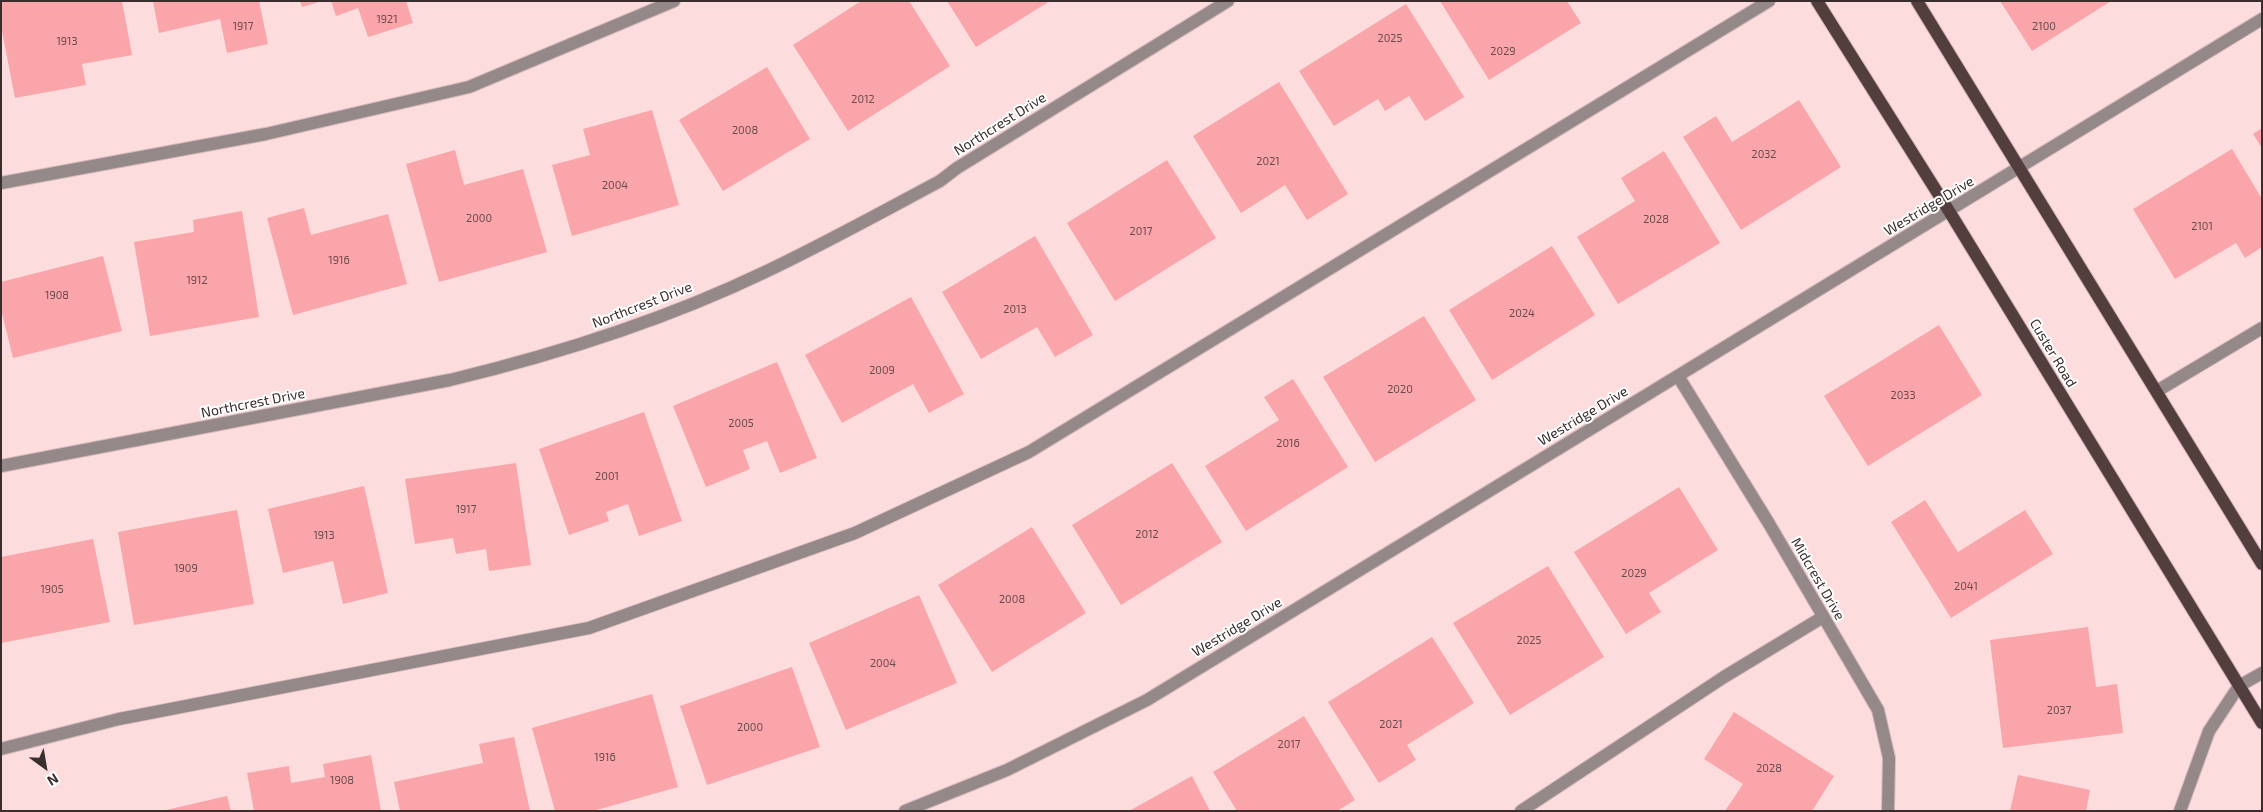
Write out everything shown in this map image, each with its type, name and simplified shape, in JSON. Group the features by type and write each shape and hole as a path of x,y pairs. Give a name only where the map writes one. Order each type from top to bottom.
{"main road":[{"name":"Custer Road","path":"1817,1 1949,211 2262,723"},
{"path":"1917,1 2021,167 2262,564"}],"street":[{"path":"1,183 266,134 469,87 674,1"},
{"name":"Northcrest Drive","path":"1,466 450,380 513,365 640,324 764,272 940,182 966,163 1228,1"},
{"path":"1,749 119,719 589,628 855,533 1029,452 1769,1"},
{"name":"Westridge Drive","path":"905,811 1007,770 1147,700 2262,19"},
{"path":"2157,391 2262,328"},
{"name":"Midcrest Drive","path":"1678,376 1768,522 1878,710 1889,758 1888,811"},
{"path":"1520,811 1724,677 1823,617"},
{"path":"2180,811 2208,731 2239,686 2262,673"}],"building":[{"path":"1,1 122,1 132,55 82,64 86,85 15,98 1,26"},
{"path":"153,1 259,1 268,44 227,53 220,19 159,33"},
{"path":"300,1 319,1 319,2 302,7"},
{"path":"331,1 406,1 413,23 368,37 358,8 336,16"},
{"path":"861,1 909,1 950,66 848,131 793,45"},
{"path":"947,1 1050,1 976,47"},
{"path":"1440,1 1567,1 1581,23 1489,80"},
{"path":"2000,1 2111,1 2032,51"},
{"path":"1406,4 1464,97 1425,121 1409,96 1385,111 1378,99 1334,126 1299,71"},
{"path":"767,67 810,139 723,191 679,120"},
{"path":"1279,82 1348,194 1307,220 1285,185 1241,213 1193,136"},
{"path":"1799,100 1841,167 1741,230 1683,137 1716,116 1732,142"},
{"path":"652,110 679,205 572,236 552,165 590,155 583,129"},
{"path":"2262,128 2262,148 2253,134"},
{"path":"2232,149 2262,199 2262,247 2245,258 2236,243 2175,279 2133,209"},
{"path":"455,150 464,185 523,169 547,252 439,282 406,164"},
{"path":"1664,151 1720,243 1618,304 1577,237 1635,201 1621,178"},
{"path":"1167,160 1216,238 1115,301 1067,223"},
{"path":"304,208 311,235 388,214 407,284 293,315 267,218"},
{"path":"242,211 259,317 150,336 134,242 194,232 193,220"},
{"path":"1035,236 1093,335 1055,357 1037,327 981,359 942,292"},
{"path":"1552,246 1595,315 1492,380 1449,310"},
{"path":"103,256 122,331 13,358 1,309 1,282"},
{"path":"911,297 964,394 929,413 913,384 842,423 805,355"},
{"path":"1424,316 1476,400 1375,462 1323,377"},
{"path":"1939,325 1982,395 1868,466 1824,396"},
{"path":"777,362 817,458 780,473 767,441 743,450 750,469 706,487 673,406"},
{"path":"1293,379 1348,467 1246,531 1205,466 1279,420 1264,397"},
{"path":"644,412 682,521 639,536 628,504 606,512 609,521 569,535 539,449"},
{"path":"516,463 531,565 489,571 486,549 456,554 453,538 415,544 405,479"},
{"path":"1172,463 1222,542 1121,605 1072,525"},
{"path":"364,486 388,593 343,604 333,561 283,573 268,509"},
{"path":"1679,487 1718,550 1649,593 1661,612 1626,634 1574,552"},
{"path":"1925,500 1958,552 2025,510 2053,554 1951,618 1891,522"},
{"path":"237,510 254,604 134,625 118,532"},
{"path":"1032,527 1086,613 992,672 938,585"},
{"path":"93,539 110,622 1,643 1,557"},
{"path":"1548,566 1604,657 1510,715 1453,623"},
{"path":"919,595 957,683 846,730 809,643"},
{"path":"2088,627 2096,687 2117,684 2123,733 2003,748 1990,640"},
{"path":"1432,637 1474,703 1407,745 1416,760 1379,783 1328,702"},
{"path":"792,667 820,747 707,785 680,706"},
{"path":"652,694 678,787 593,811 555,811 532,728"},
{"path":"1734,712 1834,776 1812,811 1725,811 1743,784 1704,759"},
{"path":"1304,716 1355,800 1337,811 1237,811 1213,772"},
{"path":"514,737 530,811 400,811 394,782 483,763 479,744"},
{"path":"371,755 381,811 254,811 247,773 289,766 291,783 325,777 323,764"},
{"path":"2018,775 2090,790 2086,811 2010,811"},
{"path":"1192,776 1210,811 1129,811"},
{"path":"227,796 231,811 166,811 166,810"}]}
